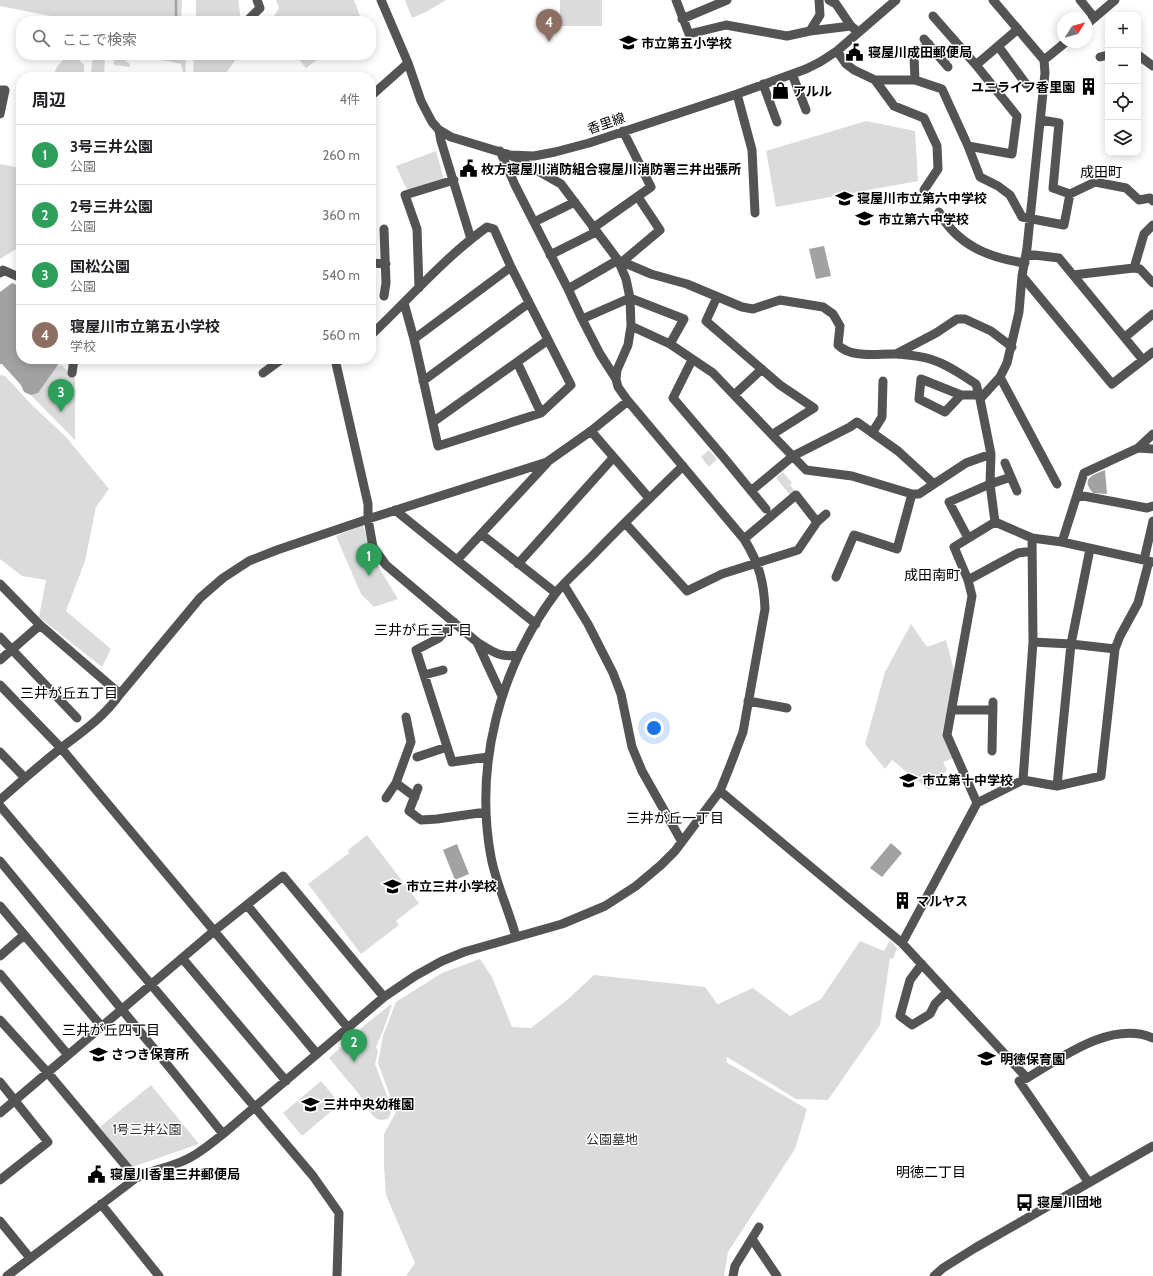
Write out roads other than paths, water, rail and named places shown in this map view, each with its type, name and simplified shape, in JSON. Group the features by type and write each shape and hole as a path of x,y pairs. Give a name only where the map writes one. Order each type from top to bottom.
{"street":[{"path":"253,16 260,8 257,0"},
{"name":"香里線","path":"381,0 408,63 421,101 432,122 439,130 451,137 510,155 534,156 589,143 737,94 820,62 836,51 896,0"},
{"path":"676,0 689,34 726,25 788,36 810,31 851,26"},
{"path":"682,19 728,0"},
{"path":"810,31 820,15 819,0"},
{"path":"829,0 836,4 851,26 858,32"},
{"path":"980,397 1000,376 1008,363 1012,347 1030,219 1045,73 1044,60 993,0"},
{"path":"1080,0 1086,12"},
{"path":"1093,19 1115,0"},
{"path":"933,16 976,64 1017,116 1012,154 968,146"},
{"path":"976,64 1018,29"},
{"path":"914,80 914,57 927,41 948,67"},
{"path":"998,46 1026,84"},
{"path":"1044,60 1059,48"},
{"path":"836,51 846,64 854,70 875,80 914,80 942,89 968,146 980,177 998,186 1010,195 1022,217 1064,225 1070,194"},
{"path":"1141,57 1153,66"},
{"path":"376,92 408,63"},
{"path":"792,74 806,110"},
{"path":"875,80 894,106 924,118 937,146 938,168 924,190"},
{"path":"763,84 777,122"},
{"path":"0,90 5,90 0,114"},
{"path":"737,94 752,150 755,213"},
{"path":"1040,120 1059,123 1053,188 1070,194 1095,182 1126,188 1139,200 1150,198 1153,201"},
{"path":"439,130 471,239"},
{"path":"550,256 594,230 651,187 623,131"},
{"path":"7,1276 136,1178 145,1173 183,1161 195,1155 223,1134 384,997 415,976 464,952 562,924 605,906 644,880 675,851 720,791 743,732 765,609 764,589 752,551 744,539 628,401 618,387 616,380 600,354 514,185 500,151"},
{"path":"510,155 561,184 594,230 620,261 630,298 631,326 628,345 617,370 616,380"},
{"path":"419,288 417,229 405,196 454,180"},
{"path":"568,289 620,261 660,230 638,197"},
{"path":"534,222 575,202"},
{"path":"939,212 946,224 961,239 988,254 1008,260 1025,258 1059,258 1143,360"},
{"path":"1134,268 1144,234 1153,225"},
{"path":"376,330 419,288 471,239 487,227 494,229 511,267 571,385 541,414 438,446 414,339 404,303"},
{"path":"384,228 386,264 384,296"},
{"path":"620,261 650,274 675,280 742,307 753,309 780,300 823,307 833,314 840,326 838,345 842,349 859,354 896,354 929,358 943,364 976,384 991,454 990,484 996,522"},
{"path":"376,263 386,264"},
{"path":"414,339 511,267"},
{"path":"1073,274 1134,268 1140,269 1153,283"},
{"path":"1,270 16,276"},
{"path":"1022,276 1112,384 1153,352"},
{"path":"717,297 706,321 780,385 814,408 773,434"},
{"path":"582,319 630,298 684,319 670,344"},
{"path":"423,381 529,303"},
{"path":"1125,337 1153,314"},
{"path":"896,354 936,333 957,319 965,319 991,331 1012,347"},
{"path":"631,326 670,344 713,373 806,470 852,476 912,494 919,494 966,464 991,454"},
{"path":"433,422 548,340"},
{"path":"692,360 673,398 766,509"},
{"path":"517,362 541,414"},
{"path":"72,373 73,364"},
{"path":"262,373 275,364"},
{"path":"335,364 368,504 368,519 373,547 386,565 477,642 496,654 504,656 518,655"},
{"path":"734,395 762,369"},
{"path":"1000,376 1057,484"},
{"path":"961,394 945,412 918,399 921,379 961,394 980,397"},
{"path":"872,432 882,417 884,381"},
{"path":"457,560 548,462 591,431 628,401"},
{"path":"751,491 793,456 857,422 898,451 934,484"},
{"path":"591,431 649,498"},
{"path":"1062,542 1084,473 1138,448 1153,434"},
{"path":"1138,448 1153,450"},
{"path":"518,564 613,458"},
{"path":"0,800 112,706 120,694 200,598 223,578 249,561 395,510 548,462"},
{"path":"1004,463 1017,491"},
{"path":"516,937 491,857 486,812 488,757 502,696 518,655 556,593 649,498 683,466"},
{"path":"968,538 949,502 990,484 1011,477"},
{"path":"836,577 854,534 897,549 912,494"},
{"path":"744,539 796,495 817,522"},
{"path":"1078,495 1147,508 1153,506"},
{"path":"395,510 536,624"},
{"path":"625,523 687,591 722,574 798,550 817,522 826,514"},
{"path":"996,522 1032,538 1062,542 1148,561"},
{"path":"977,803 947,735 972,596 968,580 954,547 996,522"},
{"path":"902,943 977,803 1023,780 1057,786 1101,776 1115,649 1120,636 1138,604 1148,561 1153,524"},
{"path":"481,534 556,593"},
{"path":"1023,780 1033,642 1032,538"},
{"path":"1057,786 1071,644 1090,549"},
{"path":"968,580 1018,553 1032,551"},
{"path":"0,584 40,625 120,694"},
{"path":"564,585 588,624 613,672 621,694 632,747 642,771 682,842"},
{"path":"454,622 438,638 416,650 452,762 488,757"},
{"path":"0,660 40,625"},
{"path":"0,638 77,718"},
{"path":"477,642 502,696"},
{"path":"1033,642 1071,644 1115,649"},
{"path":"424,675 442,670"},
{"path":"0,685 61,748 317,1054"},
{"path":"748,700 787,708"},
{"path":"952,710 993,706 992,751"},
{"path":"386,798 396,783 410,742 406,717"},
{"path":"417,757 447,747"},
{"path":"0,752 25,778"},
{"path":"396,783 417,793 409,811 421,820 486,812"},
{"path":"720,791 902,943 1027,1078"},
{"path":"0,806 313,1176 339,1213 337,1276"},
{"path":"0,861 223,1134"},
{"path":"0,1113 214,931 283,876 384,997"},
{"path":"247,905 348,1028"},
{"path":"0,906 102,1027"},
{"path":"0,956 24,935"},
{"path":"182,958 286,1081"},
{"path":"922,964 910,980 900,1016 912,1025 930,1014 935,1004 947,992"},
{"path":"0,974 68,1055"},
{"path":"0,1020 48,1073 136,1178"},
{"path":"1089,1183 1019,1081 1098,1039 1123,1034 1138,1034 1153,1038"},
{"path":"0,1082 48,1142 0,1180"},
{"path":"934,1276 943,1268 969,1252 1153,1146"},
{"path":"101,1204 159,1276"},
{"path":"0,1222 30,1258"},
{"path":"733,1276 735,1266 759,1227"},
{"path":"752,1239 777,1276"}],"waterway":[{"path":"176,0 176,16"}],"place":[{"name":"寝屋川市立第五小学校","path":"549,42"},
{"name":"市立第五小学校","path":"628,43"},
{"name":"寝屋川成田郵便局","path":"855,52"},
{"name":"ユニライフ香里園","path":"1088,87"},
{"name":"アルル","path":"780,91"},
{"name":"枚方寝屋川消防組合寝屋川消防署三井出張所","path":"468,169"},
{"name":"寝屋川市立第六中学校","path":"844,198"},
{"name":"市立第六中学校","path":"865,219"},
{"name":"国松公園","path":"61,412"},
{"name":"3号三井公園","path":"369,576"},
{"name":"市立第十中学校","path":"909,780"},
{"name":"市立三井小学校","path":"393,886"},
{"name":"マルヤス","path":"903,901"},
{"name":"さつき保育所","path":"98,1054"},
{"name":"明徳保育園","path":"987,1059"},
{"name":"2号三井公園","path":"354,1062"},
{"name":"三井中央幼稚園","path":"310,1104"},
{"name":"寝屋川香里三井郵便局","path":"97,1174"},
{"name":"寝屋川団地","path":"1024,1202"}],"district":[{"name":"成田町","path":"1101,172"},
{"name":"成田南町","path":"932,575"},
{"name":"三井が丘三丁目","path":"423,630"},
{"name":"三井が丘五丁目","path":"69,693"},
{"name":"三井が丘一丁目","path":"675,818"},
{"name":"三井が丘四丁目","path":"111,1030"},
{"name":"明徳二丁目","path":"931,1172"}],"park label":[{"name":"1号三井公園","path":"147,1129"},
{"name":"公園墓地","path":"612,1139"}]}
